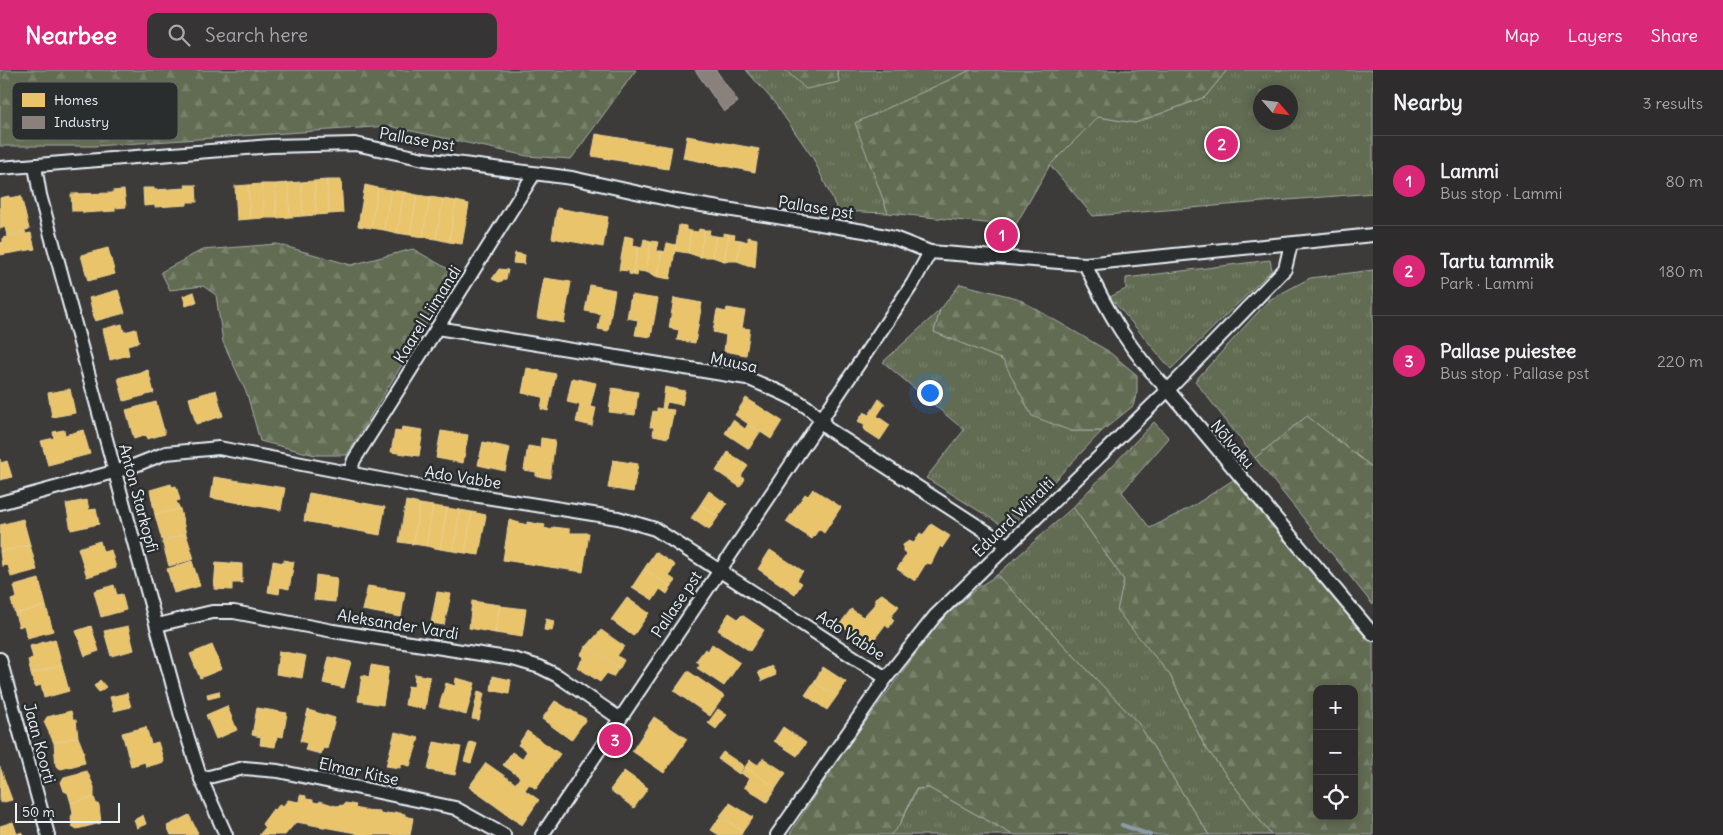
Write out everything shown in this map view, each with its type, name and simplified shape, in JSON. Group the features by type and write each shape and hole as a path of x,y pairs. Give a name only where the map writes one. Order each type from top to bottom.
{"street":[{"name":"Pallase pst","path":"0,168 271,146 355,144 424,159 572,178 676,201 864,231 905,241 930,252 913,282 821,416 542,835"},
{"name":"Anton Starkopfi","path":"35,166 40,195 157,625 201,779 226,835"},
{"name":"Kaarel Liimandi","path":"350,472 354,460 534,174"},
{"path":"930,252 1085,264 1373,235"},
{"name":"Eduard Wiiralti","path":"777,835 886,678 936,616 1168,390 1286,269 1291,244"},
{"name":"Nõlvaku","path":"1085,264 1108,312 1146,368 1168,390 1373,634"},
{"name":"Muusa","path":"437,328 747,378 801,403 821,416 828,428 1008,545"},
{"name":"Ado Vabbe","path":"0,503 114,472 166,453 219,448 638,522 655,529 719,569 886,678"},
{"name":"Aleksander Vardi","path":"157,625 212,612 234,612 332,631 513,660 540,667 558,676 619,718"},
{"name":"Jaan Koorti","path":"0,659 3,684 48,835"},
{"name":"Elmar Kitse","path":"201,779 244,768 278,771 455,808 504,835"}],"green space":[{"path":"0,70 636,70 571,159 527,156 389,126 95,146 0,146"},
{"path":"746,70 785,70 806,88 839,82 837,70 971,70 856,123 888,213 838,211 813,158 774,102"},
{"path":"785,70 837,70 839,82 806,89"},
{"path":"971,70 1227,70 1205,97 1135,123 1098,117 1050,165 1015,226 888,213 855,123"},
{"path":"1227,70 1373,70 1373,193 1093,216 1050,165 1098,117 1135,123 1205,97"},
{"path":"277,244 351,265 413,249 457,274 347,455 315,455 260,441 247,394 223,342 216,295 203,286 170,290 161,272 202,250"},
{"path":"1270,260 1272,270 1171,369 1110,297 1126,289 1126,278"},
{"path":"1373,270 1373,468 1307,416 1255,458 1195,381 1269,300 1310,278"},
{"path":"960,284 1017,298 1108,351 1137,375 1137,392 1133,406 1102,431 1071,431 1032,416 1003,360 934,332 940,310"},
{"path":"940,310 934,332 1003,360 1071,431 1102,431 1008,529 926,478 964,430 883,362"},
{"path":"1307,416 1373,468 1373,605 1255,458"},
{"path":"1154,422 1169,438 1122,492 1150,528 1193,506 1236,478 1373,638 1373,835 1271,835 1204,745 1170,675 1117,611 1124,580 1073,507"},
{"path":"1073,507 1124,580 1118,611 1170,675 1204,745 1271,835 1209,835 1138,723 997,575"},
{"path":"997,575 1138,723 1209,835 1013,835 929,788 916,789 899,826 890,835 789,835 844,751 940,621 977,588"},
{"path":"929,788 1013,835 890,835 899,826 917,789"}],"building: Homes":[{"path":"596,134 672,147 668,169 592,156"},
{"path":"687,136 759,149 755,172 683,158"},
{"path":"327,180 329,214 316,215 314,181"},
{"path":"327,180 341,180 343,213 329,214"},
{"path":"314,181 316,215 303,216 301,182"},
{"path":"301,182 303,216 290,217 288,183"},
{"path":"288,183 290,217 277,218 275,184"},
{"path":"262,184 275,184 277,218 264,218"},
{"path":"262,184 264,218 250,219 248,185"},
{"path":"185,185 196,185 197,202 187,202 187,205 144,206 143,188 154,188 154,190 186,188"},
{"path":"248,185 250,219 237,220 235,186"},
{"path":"365,185 378,188 371,228 358,226"},
{"path":"378,188 391,190 384,230 371,228"},
{"path":"124,190 126,207 115,208 115,211 83,213 83,211 72,211 71,194 113,193 113,191"},
{"path":"391,190 404,192 397,233 384,230"},
{"path":"404,192 417,195 410,235 397,233"},
{"path":"417,195 430,197 423,237 410,235"},
{"path":"9,196 9,198 21,196 29,229 7,236 5,227 0,229 0,198"},
{"path":"430,197 443,199 436,239 423,237"},
{"path":"443,199 456,201 449,242 436,239"},
{"path":"456,201 469,204 462,244 449,242"},
{"path":"557,208 608,217 603,247 552,238"},
{"path":"679,225 686,226 686,230 691,231 688,253 675,251"},
{"path":"699,229 704,230 700,257 688,253 691,231 698,232"},
{"path":"704,230 710,230 709,235 716,236 712,257 700,257"},
{"path":"25,231 26,234 31,233 35,249 0,255 0,243 3,242 3,238"},
{"path":"723,233 729,234 724,261 712,257 716,236 723,237"},
{"path":"729,234 735,235 734,239 741,240 737,261 724,261"},
{"path":"625,236 634,238 633,246 638,247 633,275 629,274 629,271 619,270"},
{"path":"748,237 757,239 755,268 737,261 741,240 748,242"},
{"path":"644,239 651,241 646,272 638,271 637,276 633,275 638,247 642,248"},
{"path":"651,241 658,242 656,251 662,251 658,277 646,272"},
{"path":"667,243 676,245 670,279 658,277 662,251 665,252"},
{"path":"108,248 115,274 88,281 81,255"},
{"path":"515,253 525,255 524,264 513,263"},
{"path":"499,269 508,270 506,279 499,282 492,279"},
{"path":"544,278 571,282 564,323 537,318"},
{"path":"590,285 615,290 608,331 598,329 601,314 585,311"},
{"path":"118,290 125,313 95,321 89,298"},
{"path":"194,292 197,302 186,306 183,296"},
{"path":"631,295 658,299 651,337 635,335 638,320 627,318"},
{"path":"674,298 702,303 695,343 677,340 679,330 669,328"},
{"path":"727,308 745,311 742,328 750,329 746,355 724,351 726,335 713,332 717,310 726,312"},
{"path":"122,324 124,332 136,329 139,342 127,345 129,355 110,360 103,329"},
{"path":"527,368 556,374 548,411 541,409 543,397 522,393"},
{"path":"148,370 154,393 124,401 118,378"},
{"path":"572,378 596,383 590,407 596,408 592,426 576,422 580,405 567,402"},
{"path":"665,387 685,391 682,405 667,402 665,409 674,410 668,438 653,435 654,427 650,427 653,411 657,412 657,408 662,409"},
{"path":"612,388 638,392 635,415 609,412"},
{"path":"70,389 75,413 52,417 48,393"},
{"path":"216,390 223,416 196,424 189,398"},
{"path":"746,398 782,421 771,439 735,415"},
{"path":"879,399 885,404 877,416 890,425 880,440 863,429 865,426 858,421 864,412 869,415"},
{"path":"156,402 165,434 147,439 146,435 134,439 126,410"},
{"path":"733,420 745,429 748,424 760,432 749,449 725,433"},
{"path":"402,427 423,430 419,456 391,452 395,431 401,432"},
{"path":"64,430 65,435 83,430 90,454 48,465 41,441 54,438 53,432"},
{"path":"441,431 468,435 463,463 436,458"},
{"path":"541,438 555,440 550,478 536,476 536,472 524,470 528,446 540,448"},
{"path":"483,442 510,448 505,471 478,465"},
{"path":"728,452 748,466 741,476 745,479 740,487 716,471"},
{"path":"0,459 1,463 7,461 12,477 0,480"},
{"path":"613,460 638,464 633,492 608,488"},
{"path":"214,477 285,488 281,510 211,498"},
{"path":"171,484 172,487 176,486 180,500 176,501 180,509 155,515 150,490"},
{"path":"813,489 841,507 824,533 819,529 812,539 786,522 805,494 808,496"},
{"path":"709,491 727,504 718,517 700,505"},
{"path":"309,493 385,507 380,535 304,521"},
{"path":"87,500 89,510 96,509 99,524 71,530 66,504"},
{"path":"406,501 420,504 413,544 399,542"},
{"path":"420,504 433,506 426,546 413,544"},
{"path":"700,505 718,517 709,530 691,518"},
{"path":"433,506 447,508 440,549 426,546"},
{"path":"447,508 460,510 453,551 440,549"},
{"path":"180,509 186,534 162,540 155,515"},
{"path":"460,510 472,512 465,553 453,551"},
{"path":"472,512 486,515 479,555 465,553"},
{"path":"23,519 30,545 0,552 0,525"},
{"path":"509,520 527,525 527,522 545,525 544,528 552,530 553,527 570,529 570,533 589,533 583,572 503,560"},
{"path":"931,524 950,536 942,548 940,546 931,564 926,563 915,581 897,569 907,554 903,551 903,545 909,541 914,543 920,533 923,535"},
{"path":"186,534 194,559 169,566 162,541"},
{"path":"100,541 103,552 111,550 116,568 87,577 78,548"},
{"path":"30,545 37,570 11,577 8,565 2,566 0,552"},
{"path":"770,550 803,571 797,580 802,583 795,594 758,569"},
{"path":"655,552 675,565 669,576 676,581 671,587 644,569"},
{"path":"284,560 294,562 289,589 280,587 279,594 268,592 273,561 284,563"},
{"path":"192,561 200,586 174,593 167,569"},
{"path":"216,562 242,564 242,583 232,583 232,590 214,589"},
{"path":"644,569 671,587 667,594 660,589 653,600 632,587"},
{"path":"316,575 337,578 335,602 314,600"},
{"path":"39,579 46,606 15,614 11,600 17,598 14,586"},
{"path":"114,585 117,595 122,594 126,610 101,617 94,591"},
{"path":"368,586 405,592 401,617 362,610"},
{"path":"437,592 451,594 444,625 431,623"},
{"path":"882,594 899,606 891,617 894,620 889,628 885,625 873,641 857,630 854,634 840,624 851,609 863,617 875,604 875,598"},
{"path":"627,598 649,613 633,636 611,620"},
{"path":"472,601 500,605 495,633 469,628"},
{"path":"46,606 53,631 27,638 24,625 19,627 15,614"},
{"path":"500,606 526,609 522,637 495,633"},
{"path":"729,613 738,619 742,615 764,630 750,651 718,630"},
{"path":"546,619 554,621 552,631 544,630"},
{"path":"91,626 99,651 85,656 76,631"},
{"path":"128,626 134,650 111,656 104,631"},
{"path":"601,630 624,646 617,656 624,660 620,668 587,646"},
{"path":"55,639 62,665 31,674 28,660 33,658 30,646"},
{"path":"712,644 740,663 724,686 697,668 700,664 696,661 705,649 708,651"},
{"path":"212,645 222,669 200,678 190,654"},
{"path":"586,646 619,668 613,677 607,673 600,682 577,667 584,657 580,655"},
{"path":"279,651 306,656 302,678 276,674"},
{"path":"329,657 351,662 344,688 323,683"},
{"path":"62,665 69,691 44,698 41,685 35,687 31,674"},
{"path":"371,665 389,668 383,705 358,701 362,675 369,677"},
{"path":"772,666 776,675 762,681 758,672"},
{"path":"823,667 846,682 837,696 814,682"},
{"path":"688,671 724,696 710,716 674,691"},
{"path":"415,674 430,677 425,709 405,705 408,686 414,687"},
{"path":"493,676 511,680 509,694 491,690"},
{"path":"456,678 475,683 466,715 439,707 446,683 455,686"},
{"path":"100,680 106,687 99,692 94,686"},
{"path":"814,682 837,696 827,710 805,695"},
{"path":"219,691 220,696 208,699 207,694"},
{"path":"478,691 484,693 479,720 472,719"},
{"path":"127,693 131,707 114,711 110,697"},
{"path":"555,701 586,719 571,740 542,719"},
{"path":"227,706 237,730 216,739 206,715"},
{"path":"257,708 287,713 283,737 277,736 275,747 260,745 261,737 252,735"},
{"path":"718,709 727,715 716,729 708,723"},
{"path":"308,710 335,718 327,749 323,748 321,754 305,750 307,743 300,741"},
{"path":"71,711 73,719 76,720 78,737 54,743 44,722 47,717"},
{"path":"654,717 687,739 664,773 632,751"},
{"path":"146,727 151,744 158,742 164,762 146,767 145,762 131,766 122,733"},
{"path":"783,727 806,743 797,756 774,741"},
{"path":"527,731 560,754 536,789 529,784 525,790 516,783 520,777 503,765 512,752 522,759 527,751 518,745"},
{"path":"395,732 419,738 410,766 402,764 400,768 386,766"},
{"path":"78,737 84,752 85,763 61,769 56,766 54,743"},
{"path":"434,742 461,747 455,775 428,770"},
{"path":"470,742 477,744 471,763 464,761"},
{"path":"723,752 744,766 739,774 718,759"},
{"path":"763,758 786,773 776,788 745,767 750,760 758,765"},
{"path":"486,763 539,800 522,825 469,787"},
{"path":"0,767 12,800 0,803"},
{"path":"745,767 776,788 767,802 744,787 749,779 741,773"},
{"path":"87,771 94,787 94,797 71,803 68,793 64,791 61,782 64,777"},
{"path":"624,771 648,788 634,808 610,790"},
{"path":"300,795 306,796 306,799 313,800 313,802 319,803 320,801 336,806 344,805 345,803 356,805 355,808 363,810 380,811 380,814 386,815 386,813 394,814 394,812 405,814 405,816 413,818 410,835 357,835 356,833 296,822 285,835 259,835 265,828 262,824 273,809 275,810 280,804 283,806 288,800 299,802"},
{"path":"94,797 99,805 101,823 77,829 72,826 71,817 73,813 71,803"},
{"path":"730,803 753,817 743,831 720,816"},
{"path":"143,815 146,824 137,828 134,820"},
{"path":"189,815 198,833 193,835 171,835 167,826"},
{"path":"720,817 743,831 741,835 719,835 711,830"},
{"path":"13,822 17,834 22,832 23,835 0,835 0,826"}],"building: Industry":[{"path":"695,70 716,70 738,102 724,112"}],"waterway":[{"path":"1122,825 1150,835"}],"place":[{"name":"Tartu tammik","path":"1222,144"},
{"name":"Lammi","path":"1002,235"},
{"name":"Pallase puiestee","path":"615,740"}]}
